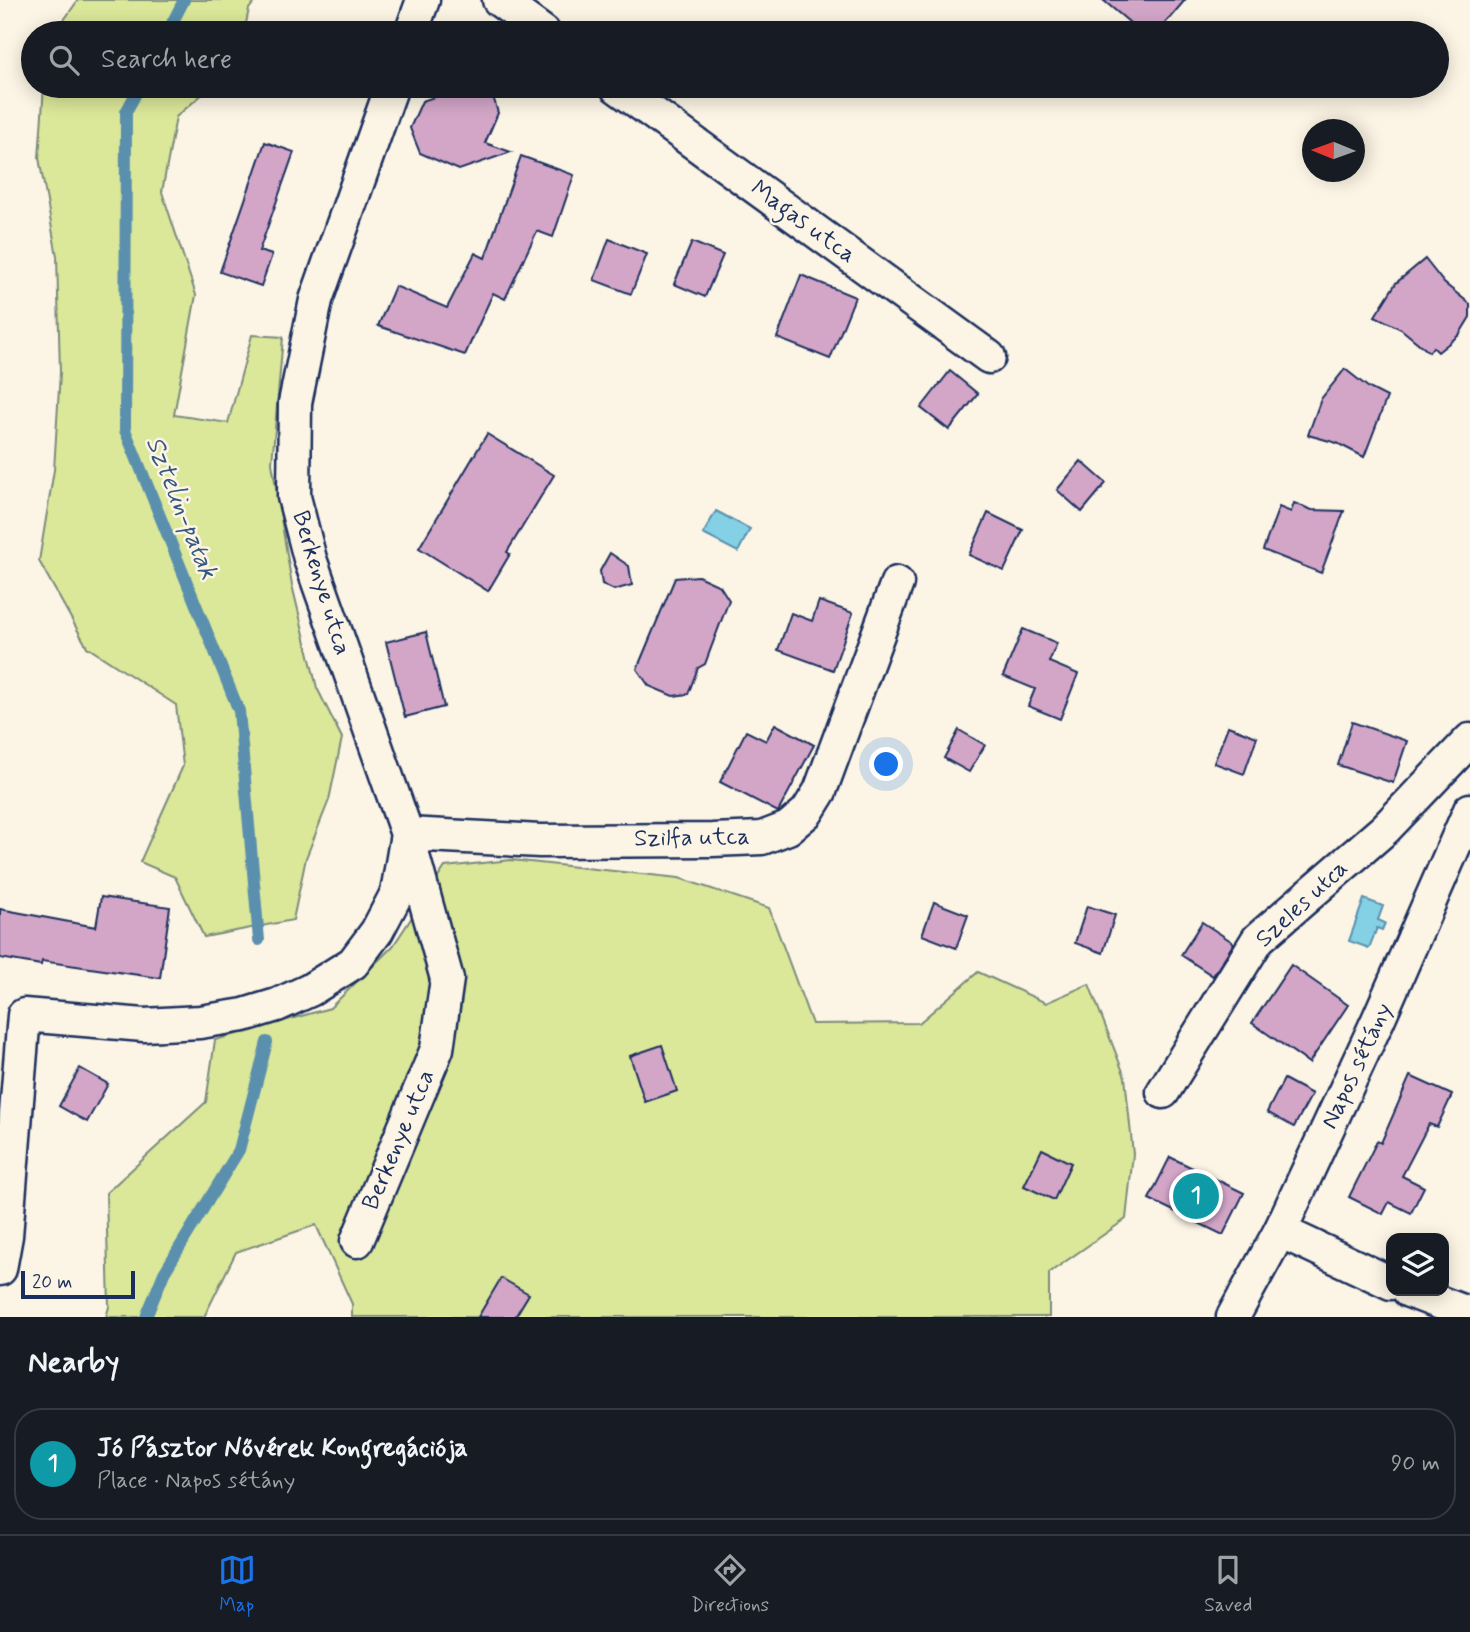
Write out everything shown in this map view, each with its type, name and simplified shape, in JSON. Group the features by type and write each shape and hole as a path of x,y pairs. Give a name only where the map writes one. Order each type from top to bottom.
{"street":[{"path":"415,21 423,0"},
{"path":"499,0 528,21"},
{"name":"Berkenye utca","path":"357,1241 437,1049 447,979 407,834 310,559 294,498 295,403 316,300 389,98"},
{"name":"Magas utca","path":"632,98 989,358"},
{"name":"Szilfa utca","path":"407,834 540,841 712,840 762,838 788,828 807,812 820,791 897,583"},
{"name":"Szeles utca","path":"1163,1092 1258,939 1385,828 1470,740"},
{"name":"Napos sétány","path":"1233,1317 1280,1231 1384,1007 1470,810"},
{"name":"Berkenye utca","path":"0,1269 6,1236 12,1013 144,1025 200,1022 266,1008 310,990 353,964 377,932 397,893 407,834"},
{"path":"1280,1231 1386,1281"},
{"path":"1414,1302 1470,1314"}],"green space":[{"path":"78,0 256,0 249,9 246,21 63,21"},
{"path":"43,98 198,98 176,117 162,192 196,295 174,415 228,423 252,335 283,337 272,463 292,585 317,688 342,738 329,800 306,858 293,920 204,937 175,877 140,862 183,766 176,705 87,647 39,561 54,470 60,372 57,256 39,158"},
{"path":"511,860 679,878 769,908 812,1024 919,1023 978,972 1046,1003 1089,984 1125,1077 1133,1154 1126,1219 1049,1273 1049,1317 352,1317 352,1304 316,1225 236,1252 204,1317 106,1317 109,1307 106,1193 206,1102 215,1040 330,1008 393,946 445,867"}],"water":[{"path":"716,511 750,529 738,552 703,534"},
{"path":"1364,899 1383,906 1378,920 1385,923 1382,930 1377,928 1369,948 1349,941"}],"building":[{"path":"1103,0 1185,0 1167,21 1128,21"},
{"path":"431,98 494,98 498,113 485,143 511,152 459,170 420,153 410,128 422,101"},
{"path":"265,142 294,152 259,251 272,255 261,286 220,272"},
{"path":"521,156 574,175 553,237 537,231 505,299 493,293 465,355 378,326 395,286 447,308 475,253 485,258"},
{"path":"609,239 647,254 631,294 594,280"},
{"path":"692,242 723,255 705,297 674,284"},
{"path":"1425,259 1444,283 1470,304 1470,317 1459,335 1438,352 1433,347 1429,352 1401,329 1375,316 1396,283"},
{"path":"801,275 855,297 830,359 777,338"},
{"path":"1345,369 1369,388 1387,397 1364,457 1337,443 1308,435 1321,399"},
{"path":"950,371 978,394 949,430 921,408"},
{"path":"487,434 554,475 507,552 510,554 488,591 419,548"},
{"path":"1081,461 1106,483 1082,512 1057,490"},
{"path":"1294,503 1312,510 1344,511 1321,573 1263,550 1279,507 1291,512"},
{"path":"988,513 1023,530 1004,571 969,555"},
{"path":"610,553 629,566 632,585 614,590 602,584 600,571"},
{"path":"698,576 720,586 729,600 705,664 698,668 688,694 673,696 649,686 637,669 675,578"},
{"path":"819,601 853,613 833,670 778,650 791,613 812,621"},
{"path":"1023,629 1057,643 1049,662 1078,674 1060,719 1028,706 1035,689 1003,676"},
{"path":"426,632 444,707 405,717 386,642"},
{"path":"1352,722 1407,741 1393,783 1338,765"},
{"path":"775,724 814,745 778,812 720,782 746,731 766,741"},
{"path":"1228,726 1257,737 1244,774 1214,763"},
{"path":"959,730 985,745 969,772 944,758"},
{"path":"101,897 170,907 160,978 42,961 41,965 0,958 0,909 96,927"},
{"path":"934,902 968,915 956,948 922,935"},
{"path":"1087,906 1115,915 1103,953 1075,943"},
{"path":"1202,922 1234,943 1213,976 1181,955"},
{"path":"1291,965 1348,1005 1309,1063 1252,1023"},
{"path":"662,1045 677,1091 645,1102 630,1056"},
{"path":"80,1068 108,1084 87,1122 59,1106"},
{"path":"1410,1076 1452,1095 1437,1127 1429,1124 1402,1176 1424,1187 1411,1213 1389,1202 1383,1214 1349,1197 1377,1141 1381,1143"},
{"path":"1284,1079 1312,1094 1294,1127 1267,1112"},
{"path":"1042,1149 1071,1163 1054,1200 1024,1186"},
{"path":"1170,1157 1244,1193 1223,1235 1149,1199"},
{"path":"501,1278 529,1294 515,1317 478,1317"}],"waterway":[{"name":"Sztelin-patak","path":"173,21 184,0"},
{"name":"Sztelin-patak","path":"134,98 126,112 125,430 239,711 259,940"},
{"name":"Sztelin-patak","path":"146,1317 164,1273 239,1150 267,1042"}],"place":[{"name":"Jó Pásztor Nővérek Kongregációja","path":"1196,1196"}]}
